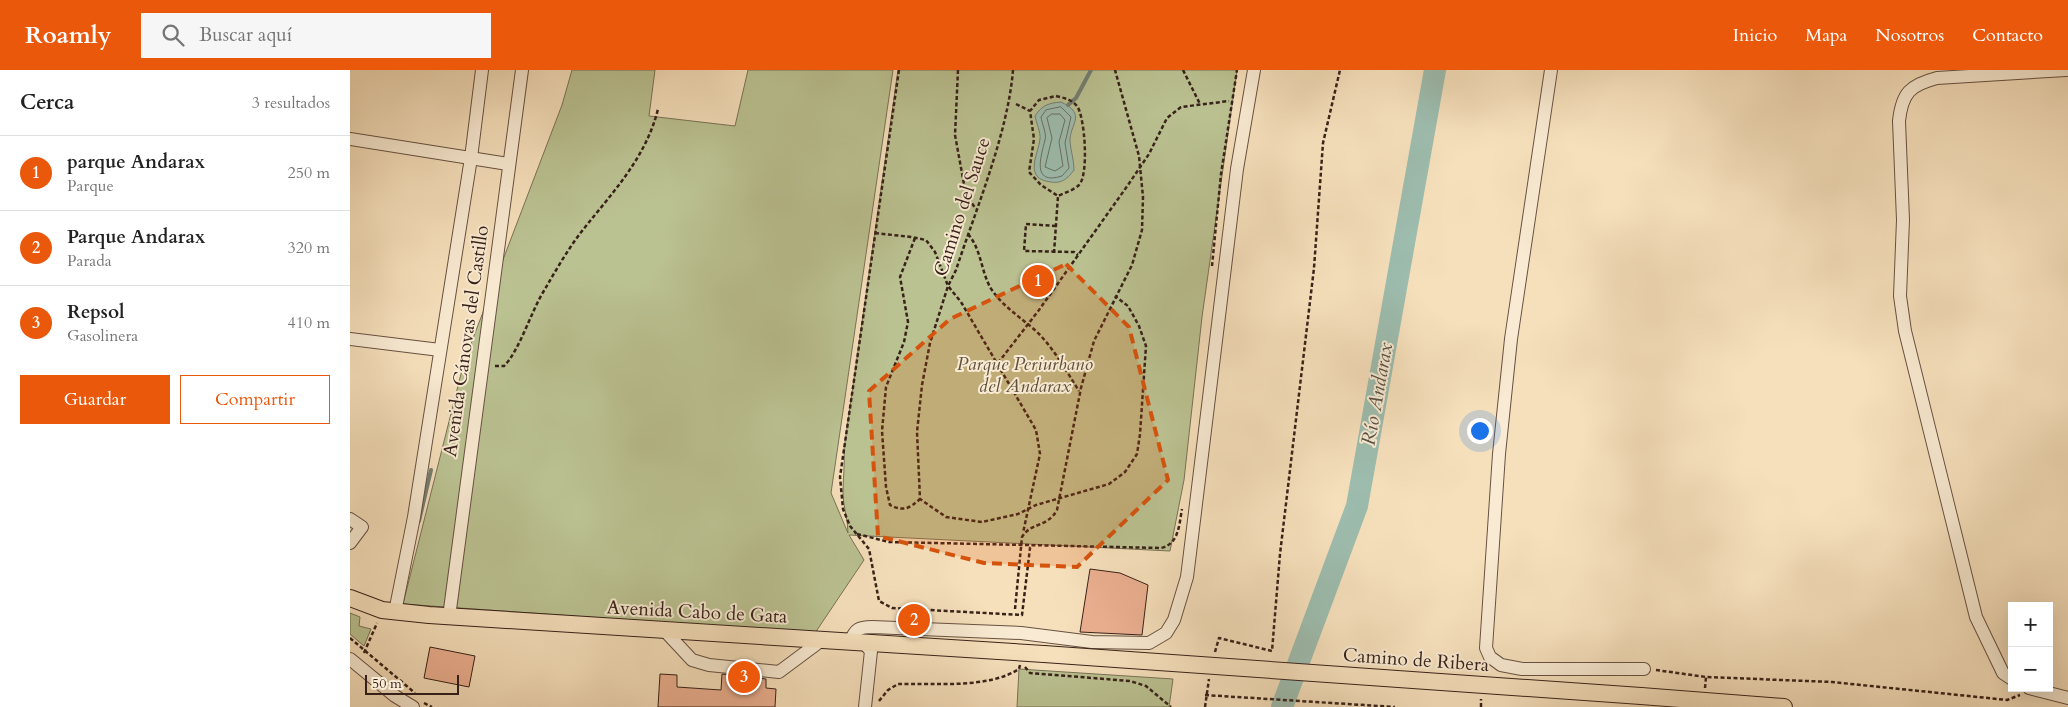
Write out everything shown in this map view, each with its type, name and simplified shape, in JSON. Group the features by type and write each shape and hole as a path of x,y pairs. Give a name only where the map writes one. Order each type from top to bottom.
{"main road":[{"name":"Avenida Cabo de Gata","path":"350,598 388,611 449,617 857,642 1023,657 1044,654"},
{"name":"Camino de Ribera","path":"1044,654 1642,696 1689,703 1784,707"}],"street":[{"path":"388,611 414,517 471,158 482,70"},
{"name":"Avenida Cánovas del Castillo","path":"449,617 481,365 522,70"},
{"path":"865,707 871,652 857,642 854,631 862,627 1021,633 1092,642 1139,644 1157,640 1174,620 1187,577 1237,169 1254,70"},
{"path":"1551,70 1511,339 1500,454 1486,648 1490,657 1501,665 1522,668 1644,669"},
{"path":"2008,677 2003,674 1976,617 1905,331 1900,296 1903,220 1900,108 1905,96 1912,87 1937,78 2066,70"},
{"path":"350,139 508,164"},
{"path":"350,339 440,350"},
{"path":"350,519 362,527 350,543"},
{"path":"665,631 692,660 709,665 779,672 822,640"},
{"path":"350,659 395,696 418,701"},
{"path":"2043,692 2068,698"}],"path":[{"path":"899,70 840,477 843,509 847,521 867,545 871,555 877,594 881,603 898,608 1020,616 1023,614 1030,548 1034,545"},
{"path":"958,70 956,135 966,195 976,208"},
{"name":"Camino del Sauce","path":"1012,70 1011,88 1002,128 956,270 948,286 962,302 1036,430 1040,454 1022,537 1015,609"},
{"path":"1022,537 1027,529 1049,521 1057,510 1061,498 1080,393 1094,341 1132,264 1142,230 1143,197 1140,168 1115,70"},
{"path":"1183,70 1200,104"},
{"path":"1211,270 1220,174 1237,70"},
{"path":"1214,657 1218,638 1272,651 1280,554 1314,268 1323,143 1340,70"},
{"path":"1056,96 1068,99 1075,104 1082,117 1085,175 1079,186 1058,196 1041,185 1029,172 1034,139 1030,111 1039,100 1056,96"},
{"path":"998,363 1028,325 1140,168 1167,118 1180,107 1229,101"},
{"path":"1016,104 1030,111"},
{"path":"481,365 504,366 512,358 544,290 580,233 637,161 645,147 658,109"},
{"path":"1054,253 1058,196"},
{"path":"1056,226 1026,224 1024,251 1074,252 1078,255"},
{"path":"875,233 926,240 935,252 948,286 930,343 922,385 917,432 920,499"},
{"path":"968,234 974,241 990,286 999,298 1056,353 1080,393"},
{"path":"916,238 900,277 908,322 904,342 886,387 882,431 886,486 890,505 899,509 909,509 920,499"},
{"path":"920,499 946,517 982,522 1018,514 1028,508 1109,484 1125,472 1137,454 1146,346 1139,326 1128,306 1115,296"},
{"path":"856,534 889,542 1167,546 1176,537 1183,502"},
{"path":"365,651 388,611"},
{"path":"350,638 406,684 418,701 432,707"},
{"path":"878,705 881,696 892,686 1000,678 1019,668 1023,657"},
{"path":"1023,657 1025,668 1030,673 1130,681 1146,686 1170,706"},
{"path":"1644,669 1706,677 1832,682 2008,700 2024,692"},
{"path":"1205,707 1205,695 1210,676"},
{"path":"1205,695 1395,707"}],"highlighted area":[{"path":"1066,264 1129,327 1168,480 1077,567 984,563 878,536 869,391 950,319"}],"green space":[{"name":"Parque Periurbano del Andarax","path":"572,70 655,70 649,116 735,126 748,70 893,70 831,493 848,533 843,498 844,449 898,70 1237,70 1202,317 1184,480 1170,551 849,535 864,560 815,633 403,604 464,362 562,105"},
{"path":"350,613 360,617 359,626 371,629 364,646 350,634"},
{"path":"1019,669 1173,679 1169,707 1017,707"}],"water":[{"path":"1061,102 1074,111 1075,116 1070,136 1074,170 1064,180 1051,182 1042,180 1035,171 1034,165 1040,137 1035,116 1046,105"}],"building":[{"path":"1090,569 1120,573 1148,585 1142,635 1080,632"},
{"path":"430,647 475,656 469,687 424,678"},
{"path":"660,674 677,675 677,687 721,690 722,674 766,679 766,688 776,689 775,707 658,707"}],"waterway":[{"path":"1068,105 1076,98 1091,70"},
{"name":"Río Andarax","path":"1282,707 1357,506 1435,70"},
{"path":"419,521 431,470"}],"place":[{"name":"parque Andarax","path":"1038,281"},
{"name":"Parque Andarax","path":"914,620"},
{"name":"Repsol","path":"744,677"}]}
